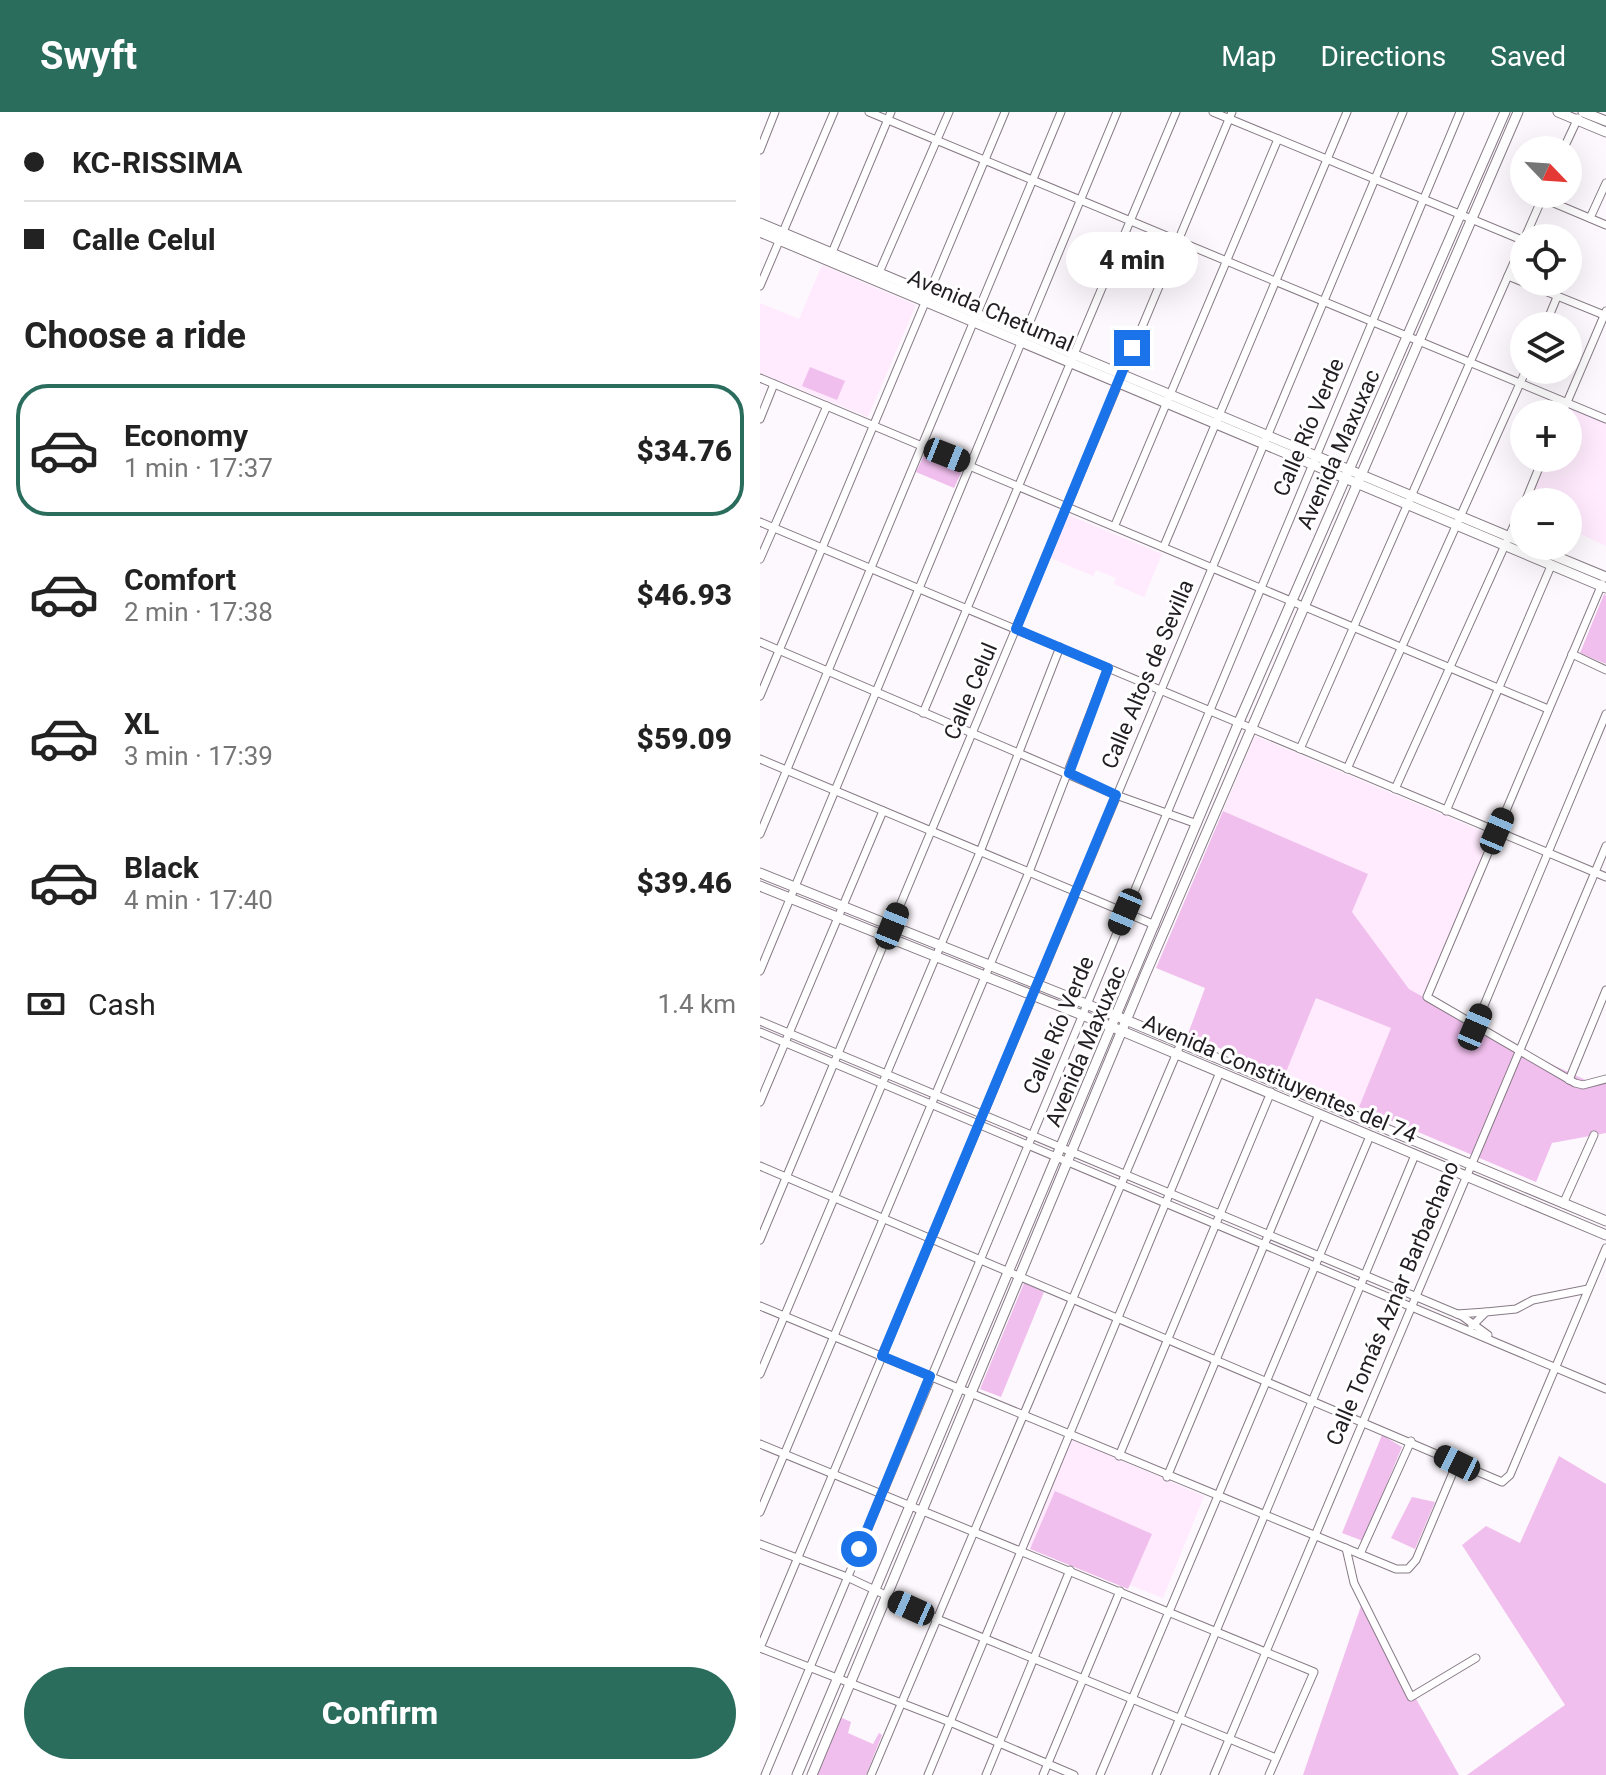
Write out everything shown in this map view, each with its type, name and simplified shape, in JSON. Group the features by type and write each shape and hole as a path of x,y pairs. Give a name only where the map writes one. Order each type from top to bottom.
{"main road":[{"name":"Avenida Maxuxac","path":"812,1775 844,1681 880,1594 922,1509 1020,1276 1111,1027 1121,1018 1251,728 1346,474 1505,112"},
{"name":"Avenida Maxuxac","path":"880,1594 910,1505 1007,1271 1122,1031 1121,1018 1155,925 1239,722 1359,480 1518,112"},
{"path":"1558,112 1606,121"},
{"path":"1580,115 1606,132"},
{"name":"Avenida Chetumal","path":"760,223 781,236 926,298 1507,541 1551,566 1605,581"},
{"name":"Avenida Chetumal","path":"760,232 781,236"},
{"path":"1561,560 1605,581"},
{"name":"Avenida Constituyentes del 74","path":"760,873 1087,1004 1606,1221"},
{"name":"Avenida Constituyentes del 74","path":"760,886 1122,1031 1606,1235"},
{"name":"Avenida Maxuxac","path":"797,1775 844,1681"}],"street":[{"path":"760,150 775,112"},
{"path":"760,286 834,112"},
{"path":"869,112 889,116 937,141 1559,400"},
{"path":"877,277 949,112"},
{"path":"760,696 1005,112"},
{"path":"760,834 1061,112"},
{"path":"760,971 1117,112"},
{"path":"923,713 1176,112"},
{"path":"1213,112 1231,115 1278,139 1510,235"},
{"path":"1164,546 1347,112"},
{"name":"Calle Altos de Sevilla","path":"760,1648 1403,112"},
{"name":"Calle Río Verde","path":"765,1775 1460,112"},
{"name":"Calle Celul","path":"760,1240 1231,115"},
{"path":"1570,136 1580,115"},
{"path":"831,257 889,116"},
{"path":"1115,525 1278,139"},
{"path":"1590,218 1606,183"},
{"path":"1569,208 1606,225"},
{"path":"1300,749 1510,271"},
{"path":"1508,276 1605,313 1568,400"},
{"path":"1551,312 1557,297"},
{"path":"760,378 1019,484 1548,709"},
{"path":"760,419 774,384"},
{"path":"1347,769 1520,385"},
{"path":"760,559 827,406"},
{"path":"1582,409 1606,419"},
{"path":"760,522 1606,877"},
{"path":"1395,789 1510,534"},
{"path":"1446,811 1502,688 1551,566"},
{"path":"1605,581 1427,997 1569,1080 1583,1085 1606,1079"},
{"path":"760,642 1116,795 1197,824"},
{"path":"760,1374 980,852 1060,647"},
{"path":"1572,654 1606,670"},
{"path":"760,1512 1029,872 1108,668"},
{"path":"1475,1027 1606,714"},
{"path":"760,759 1155,925"},
{"path":"760,1102 883,811"},
{"name":"Calle Tomás Aznar Barbachano","path":"1214,1775 1361,1419 1606,846"},
{"path":"1569,1080 1606,990"},
{"path":"760,1021 982,1116 1166,1203 1471,1328 1500,1344 1604,1388 1606,1377"},
{"path":"760,1032 979,1125 1030,1139"},
{"path":"871,1775 1181,1043"},
{"path":"928,1775 1220,1072"},
{"path":"1119,1456 1275,1082"},
{"path":"1344,1125 1348,1113"},
{"path":"1167,1477 1319,1114"},
{"path":"1563,1204 1594,1135"},
{"path":"1100,1775 1370,1136"},
{"path":"1065,1154 1125,1173 1414,1296 1456,1314 1471,1328"},
{"path":"1156,1775 1415,1155"},
{"path":"760,1166 1361,1419 1502,1482 1510,1475 1606,1247 1592,1229"},
{"path":"1456,1314 1516,1309 1533,1300 1588,1289"},
{"path":"760,1306 1167,1477 1396,1569 1408,1569 1416,1560 1457,1463"},
{"path":"1471,1328 1486,1312"},
{"path":"1360,1554 1411,1441"},
{"path":"760,1444 1314,1672 1269,1775"},
{"path":"760,1544 847,1577 937,1619 1180,1716 1276,1758"},
{"path":"1346,1548 1354,1583 1411,1697 1476,1658"},
{"path":"986,1775 1070,1570"},
{"path":"1043,1775 1120,1591"},
{"path":"760,1648 950,1722 1074,1775"}],"shaded area":[{"path":"822,265 916,305 868,417 760,373 760,303 799,319"},
{"path":"810,367 845,381 837,400 802,386"},
{"path":"1582,412 1606,423 1606,546 1582,535 1582,488 1534,488 1540,472 1582,472"},
{"path":"925,453 963,469 954,488 916,472"},
{"path":"1066,514 1162,554 1144,597 1114,584 1116,578 1096,570 1093,576 1048,557"},
{"path":"1606,595 1606,664 1580,653"},
{"path":"1255,736 1491,835 1424,997 1409,989 1352,912 1368,874 1223,811"},
{"path":"1223,811 1368,874 1352,912 1409,989 1509,1045 1588,1081 1606,1075 1606,1133 1552,1143 1536,1182 1359,1107 1391,1028 1316,998 1284,1077 1188,1034 1205,988 1156,968"},
{"path":"1316,997 1391,1028 1359,1107 1284,1077"},
{"path":"1024,1283 1044,1292 1001,1397 980,1389"},
{"path":"1382,1435 1402,1447 1363,1541 1342,1533"},
{"path":"1071,1439 1204,1496 1163,1598 1027,1545"},
{"path":"1559,1456 1606,1484 1606,1775 1467,1775 1565,1705 1462,1545 1486,1526 1520,1543"},
{"path":"1055,1491 1152,1534 1128,1589 1030,1549"},
{"path":"1412,1497 1435,1502 1415,1549 1391,1538"},
{"path":"1362,1603 1459,1775 1303,1775"},
{"path":"838,1716 851,1722 848,1733 873,1744 879,1733 882,1735 866,1775 814,1775"}],"route":[{"path":"859,1549 930,1376 882,1356 1116,795 1069,773 1108,668 1016,629 1132,348"}]}
